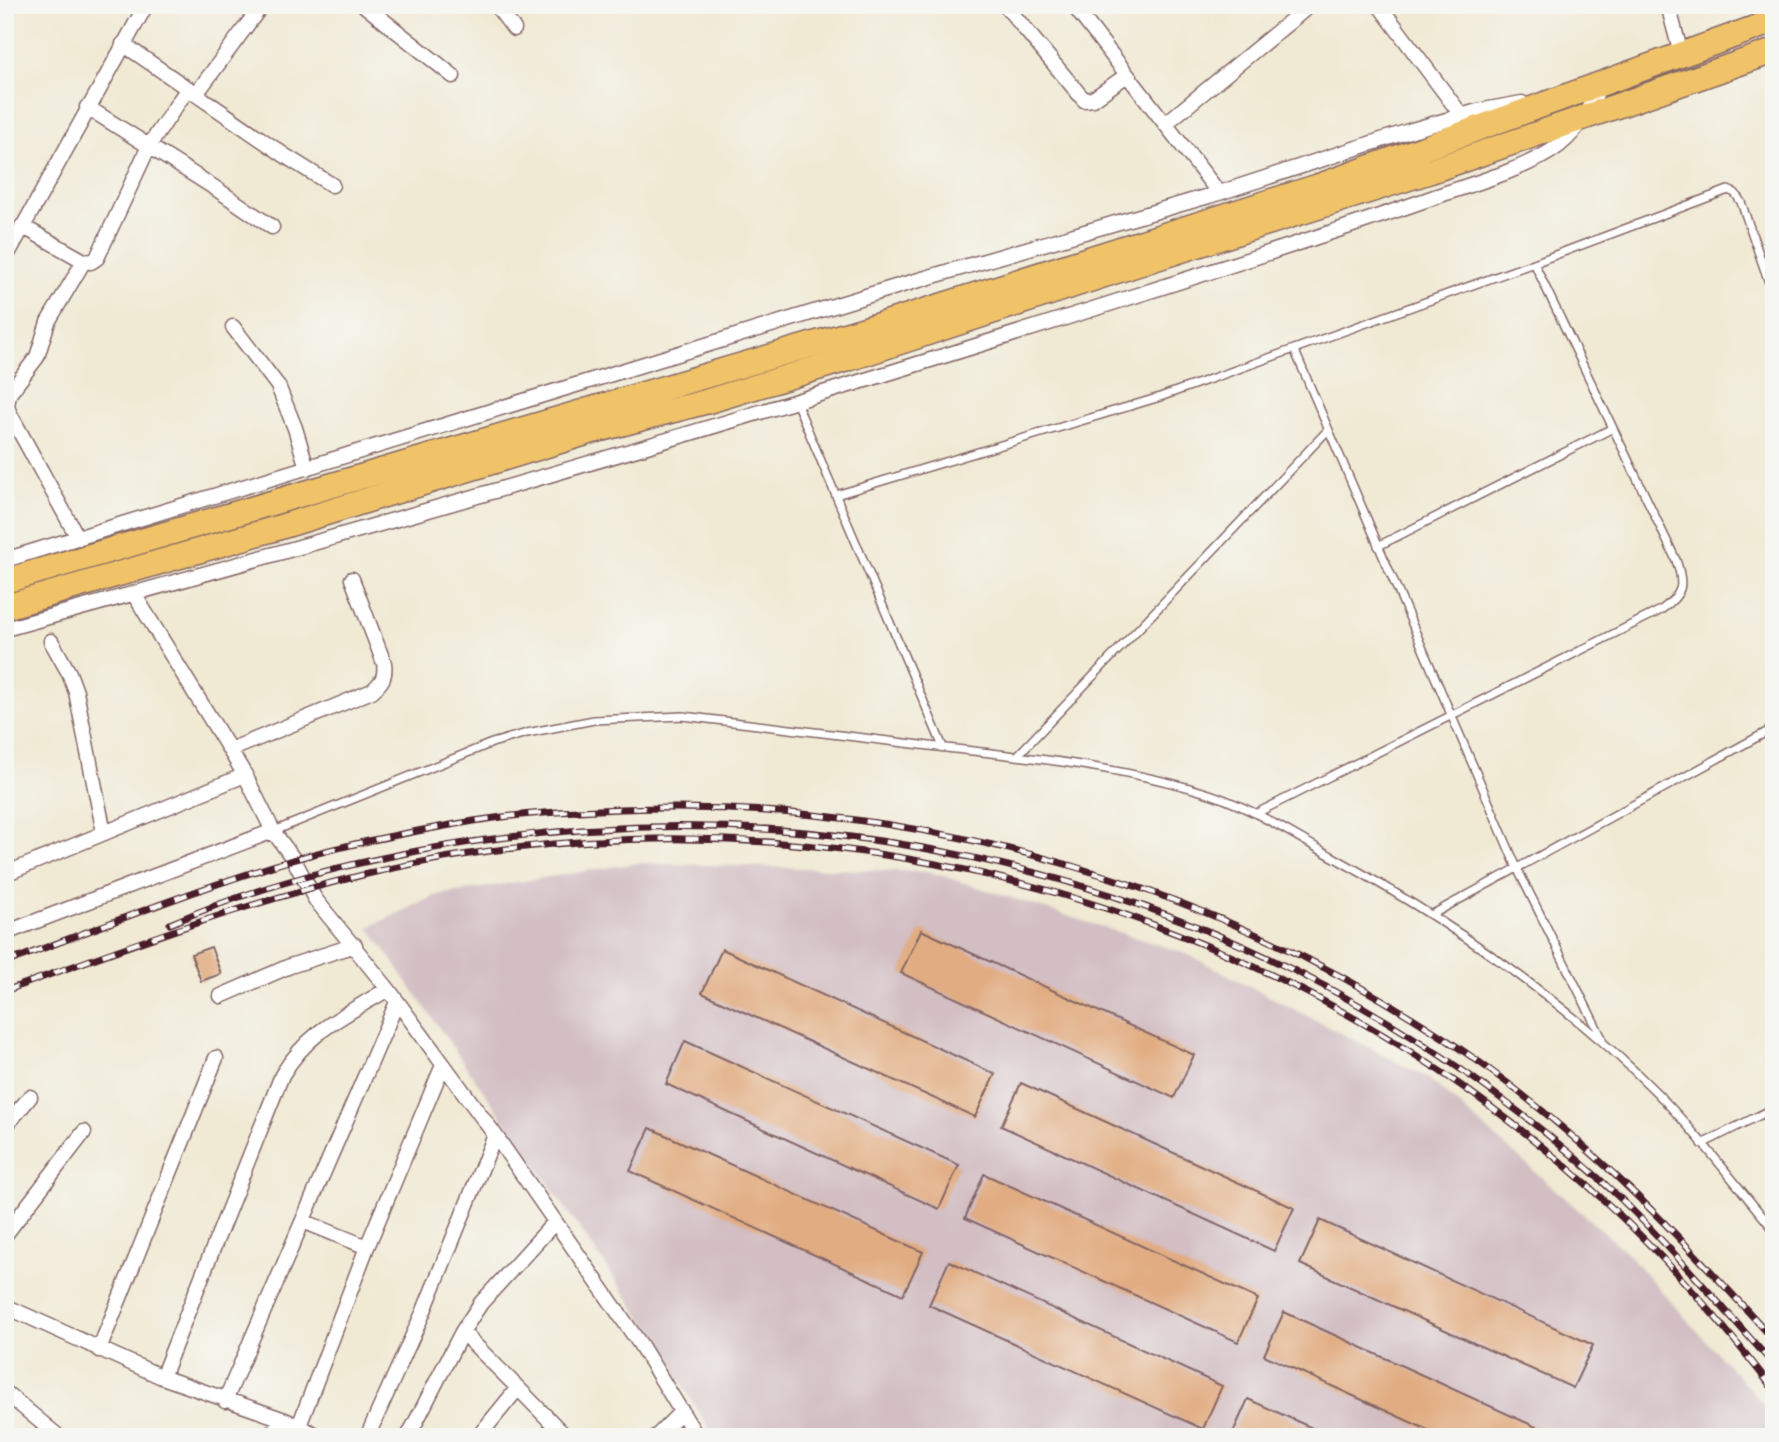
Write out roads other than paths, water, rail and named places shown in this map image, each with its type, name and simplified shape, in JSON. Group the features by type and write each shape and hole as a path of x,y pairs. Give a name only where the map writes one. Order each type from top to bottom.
{"highway":[{"path":"5,581 896,320 1319,186 1774,21"},
{"path":"5,607 586,433 705,402 854,357 1431,171 1774,51"}],"street":[{"path":"5,259 146,5"},
{"path":"22,226 84,261 92,262 101,252 149,146 262,5"},
{"path":"363,5 453,76"},
{"path":"496,5 514,29"},
{"path":"1005,5 1083,100 1093,99 1126,75"},
{"path":"1073,5 1219,194"},
{"path":"1165,124 1310,5"},
{"path":"1379,5 1462,116"},
{"path":"1668,5 1681,54"},
{"path":"123,44 332,185"},
{"path":"5,629 796,402 1318,238 1499,174 1549,153 1571,137 1601,84"},
{"path":"5,560 902,285 1219,194 1462,116 1517,103 1550,103"},
{"path":"88,107 272,227"},
{"path":"78,538 7,406 9,394 37,357 44,330 84,261"},
{"path":"233,327 278,386 307,468"},
{"path":"230,750 372,691 381,683 386,675 384,663 352,579"},
{"path":"134,594 245,775 273,831 315,899 388,989 495,1135 640,1345 697,1437"},
{"path":"51,641 76,692 104,833"},
{"path":"5,873 245,775"},
{"path":"5,933 273,831"},
{"path":"221,996 290,966 355,946"},
{"path":"162,1377 282,1075 312,1037 388,989"},
{"path":"225,1401 397,1002"},
{"path":"99,1350 216,1058"},
{"path":"299,1426 367,1247 443,1065"},
{"path":"5,1127 30,1097"},
{"path":"5,1235 84,1132"},
{"path":"367,1437 423,1313 495,1135"},
{"path":"303,1221 367,1247"},
{"path":"408,1437 462,1332 481,1303 554,1223"},
{"path":"5,1306 162,1377 285,1420 321,1437"},
{"path":"462,1332 566,1437"},
{"path":"478,1437 518,1388"},
{"path":"5,1392 59,1437"},
{"path":"656,1437 682,1411"},
{"path":"266,1437 285,1420"}],"lane":[{"path":"835,495 1160,397 1534,263 1728,190 1735,193 1741,202 1774,297"},
{"path":"1257,813 1661,610 1675,600 1681,587 1681,575 1676,561 1534,263"},
{"path":"1294,349 1517,868 1604,1043"},
{"path":"796,402 943,747"},
{"path":"1378,546 1612,428"},
{"path":"1017,757 1328,429"},
{"path":"273,831 492,743 561,725 594,720 683,716 943,747 1160,780 1204,792 1257,813 1431,915 1528,982 1604,1043 1655,1091 1774,1230"},
{"path":"1431,915 1774,727"},
{"path":"1702,1144 1774,1108"}],"railway":[{"path":"5,963 184,896 292,860 383,838 492,818 621,809 735,809 849,819 961,838 1072,866 1180,903 1285,948 1386,1002 1482,1064 1561,1126 1671,1230 1774,1340"},
{"path":"170,924 233,899 362,862 428,849 565,831 701,827 837,836 971,857 1102,892 1229,940 1352,1001 1469,1075 1548,1135 1622,1200 1774,1365"},
{"path":"5,991 176,930 292,893 469,854 624,840 778,843 931,863 1080,900 1224,953 1361,1022 1490,1107 1610,1206 1696,1295 1774,1390"}]}
